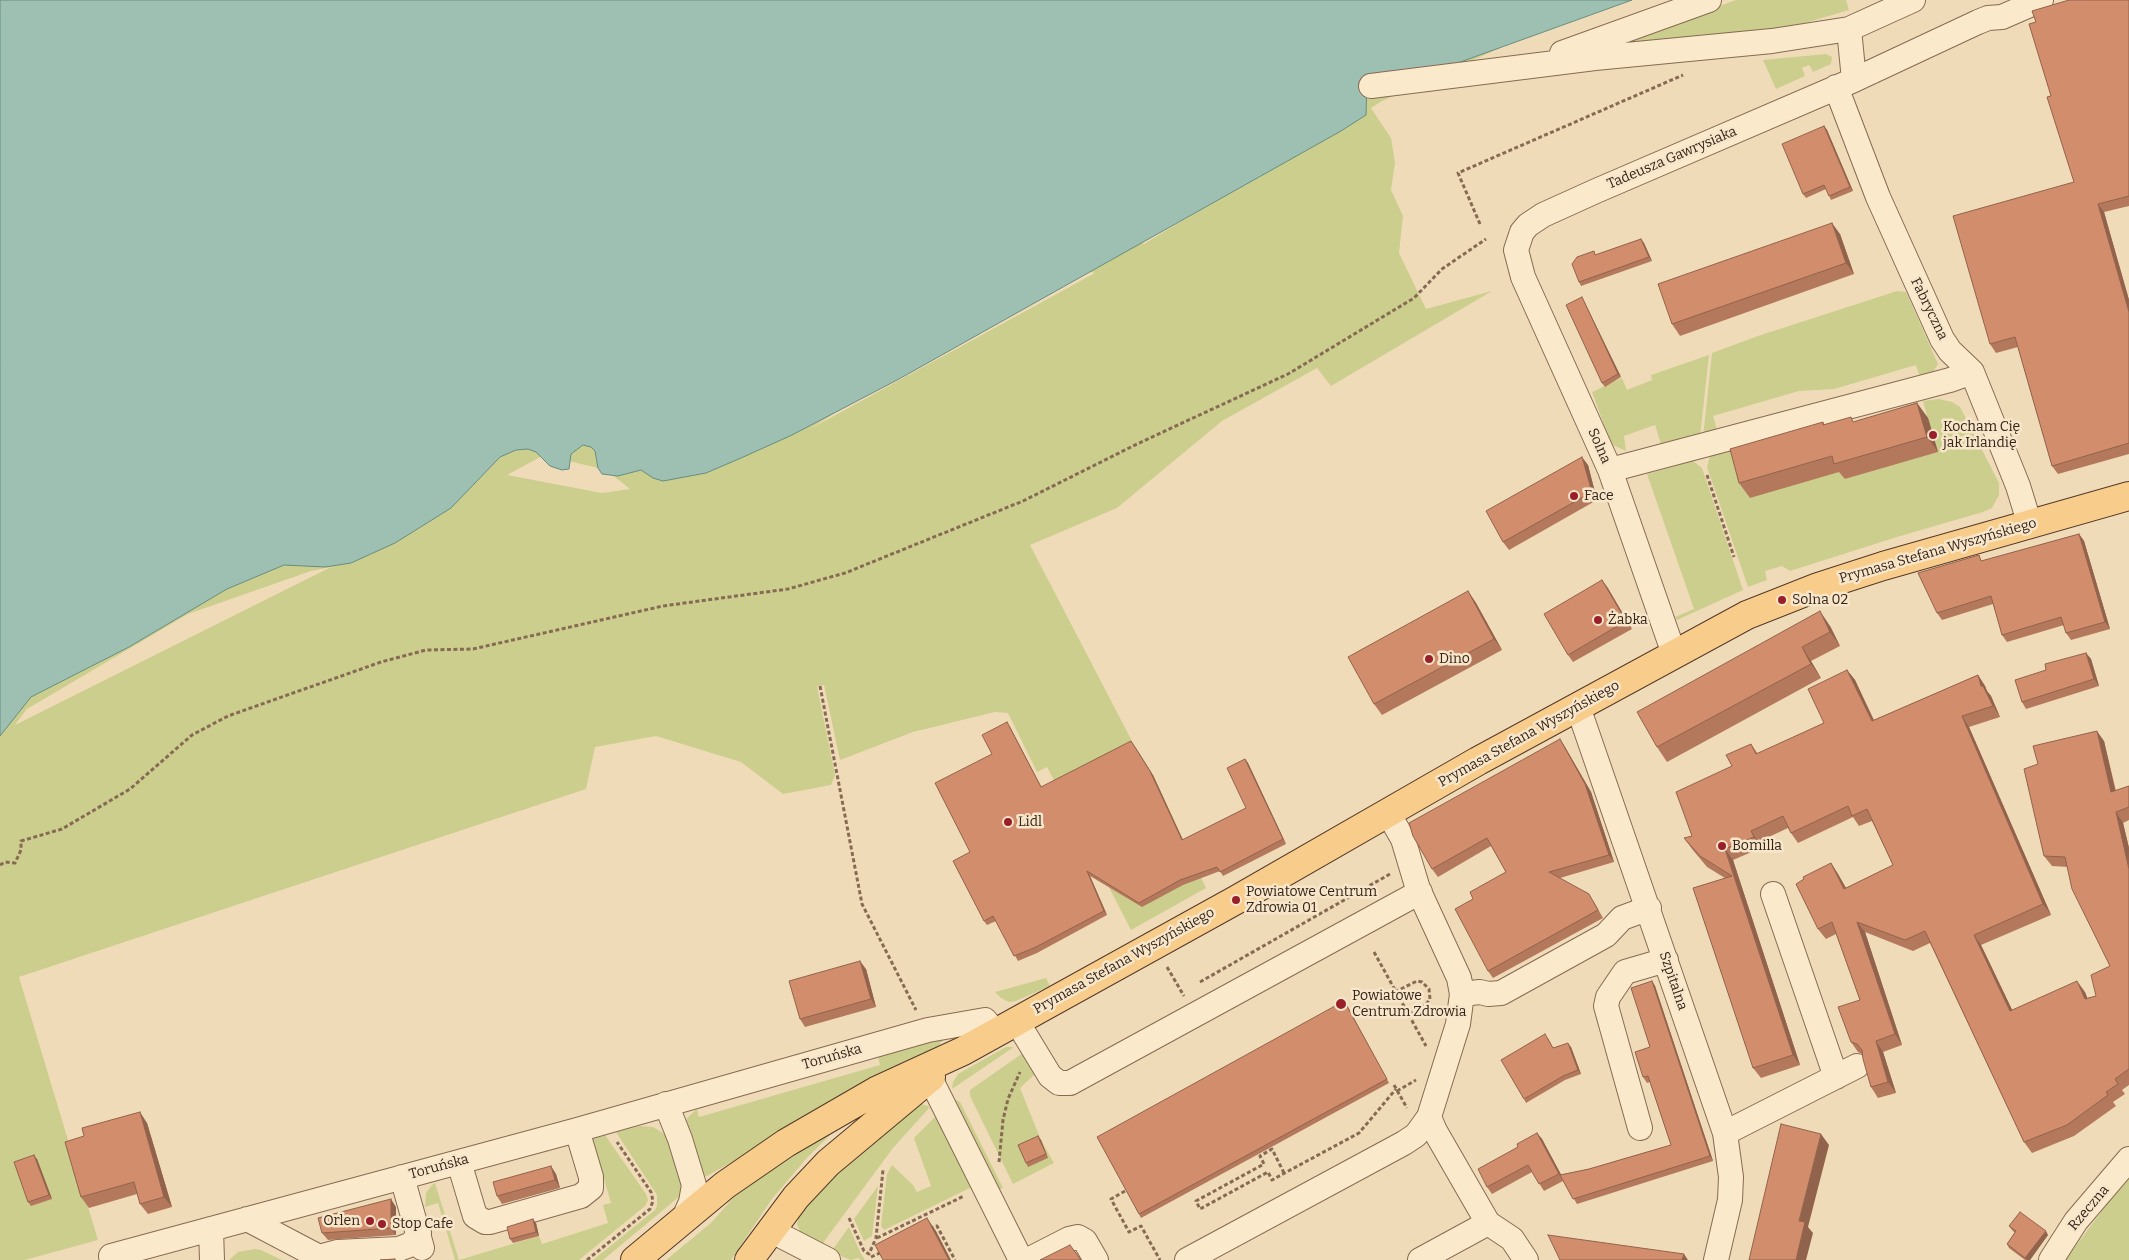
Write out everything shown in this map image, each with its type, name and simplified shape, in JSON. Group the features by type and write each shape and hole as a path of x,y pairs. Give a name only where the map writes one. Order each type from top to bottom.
{"main road":[{"name":"Prymasa Stefana Wyszyńskiego","path":"749,1260 796,1197 828,1163 927,1073 1006,1026 1236,900 1578,707 1747,616 1818,586 2129,496"},
{"name":"Prymasa Stefana Wyszyńskiego","path":"634,1260 726,1185 786,1143 876,1091 927,1073"}],"street":[{"path":"1516,68 1709,0"},
{"path":"1371,86 1595,58 1772,41 1849,29 1913,0"},
{"name":"Tadeusza Gawrysiaka","path":"1517,242 1528,224 1543,215 1845,84 1978,22 1988,18 2002,17 2041,0"},
{"name":"Fabryczna","path":"1849,29 1845,84 1878,197 1942,339 1950,351 1972,372 2018,486 2030,524"},
{"name":"Solna","path":"1517,242 1518,261 1523,277 1610,470 1674,654"},
{"path":"1610,470 1950,380 1972,372"},
{"name":"Szpitalna","path":"1578,707 1726,1133 1731,1177 1730,1200 1716,1260"},
{"path":"1187,1260 1404,1143 1416,1135 1429,1116 1458,1024 1462,994 1459,978 1420,892 1403,839 1388,813"},
{"path":"1006,1026 1034,1050 1054,1080 1059,1083 1070,1083 1420,892"},
{"path":"1773,894 1836,1077"},
{"path":"1462,994 1480,992 1488,994 1501,993 1606,936 1622,918 1649,908"},
{"path":"1640,1128 1606,1006 1608,997 1625,972 1666,960"},
{"name":"Toruńska","path":"111,1256 577,1130 928,1030 985,1020 1006,1026"},
{"path":"1726,1133 1857,1066"},
{"path":"927,1073 1021,1260"},
{"path":"666,1104 680,1139 694,1185 691,1202 683,1220"},
{"path":"1429,1116 1434,1131 1488,1222 1512,1239 1526,1260"},
{"path":"459,1162 475,1216 485,1222 490,1222 581,1196 591,1188 591,1177 577,1130"},
{"name":"Rzeczna","path":"2050,1260 2076,1221 2129,1159"},
{"path":"402,1177 419,1233 422,1251 417,1260"},
{"path":"247,1219 322,1258 337,1252 399,1249 412,1244 419,1233"},
{"path":"1420,1260 1488,1222"},
{"path":"212,1229 212,1260"},
{"path":"770,1230 828,1260"},
{"path":"1028,1260 1069,1239 1078,1237 1086,1241 1096,1260"}],"path":[{"path":"1480,224 1458,173 1690,72"},
{"path":"0,865 5,862 15,863 21,850 21,841 62,829 130,789 192,735 228,716 381,662 426,650 473,649 662,606 788,589 845,573 1023,501 1137,444 1288,374 1414,298 1442,268 1486,239"},
{"path":"1707,476 1734,558"},
{"path":"820,686 862,904 917,1012"},
{"path":"1199,983 1411,862"},
{"path":"1374,952 1426,1047"},
{"path":"1165,963 1187,1000"},
{"path":"1395,992 1417,982 1422,982 1429,989 1430,999 1427,1003 1408,1014"},
{"path":"998,1168 1000,1137 1008,1099 1019,1073 1034,1050"},
{"path":"1284,1173 1272,1149 1260,1156 1264,1164 1196,1201 1200,1209 1268,1172 1272,1180 1359,1133 1397,1090 1418,1079"},
{"path":"849,1218 864,1250 870,1254 876,1238 883,1170"},
{"path":"587,1260 650,1209 653,1200 644,1180"},
{"path":"876,1238 985,1186"},
{"path":"1125,1191 1111,1199 1129,1232 1141,1226 1160,1260"},
{"path":"929,1230 937,1226 955,1260"},
{"path":"871,1257 890,1249"}],"green space":[{"path":"0,0 1500,48 1382,101 1371,108 1391,138 1395,163 1391,190 1403,216 1399,253 1426,309 1492,291 1331,386 1317,368 1222,421 1117,508 1030,545 1134,745 1153,775 1206,888 1131,930 1047,767 1037,772 1008,713 995,712 913,732 840,760 824,685 817,686 835,775 831,785 783,794 741,762 656,736 595,747 586,789 19,977 98,1240 25,1260 0,1260","holes":["1254,177 1144,244 1143,235","1073,268 1095,273 810,429 872,389","544,455 606,470 630,489 602,493 507,475","331,567 15,725 27,709 188,614 311,571"]},
{"path":"1736,0 1846,0 1849,10 1771,33 1630,47 1628,39"},
{"path":"1826,54 1832,57 1831,64 1813,72 1809,65 1802,68 1805,76 1776,89 1763,60"},
{"path":"1897,291 1906,292 1938,364 1931,375 1921,381 1916,365 1834,389 1799,391 1713,416 1718,433 1703,437 1712,353 1758,336"},
{"path":"1709,355 1700,437 1662,448 1655,425 1624,436 1626,451 1611,444 1592,392 1622,378 1627,390 1652,380 1651,375"},
{"path":"1939,399 1952,402 1960,407 1999,483 1999,495 1992,508 1790,571 1782,566 1765,571 1767,580 1748,587 1707,467 1710,456 1746,447 1842,471 1845,479 1937,452 1923,401"},
{"path":"1693,461 1702,468 1743,590 1677,620 1675,617 1694,609 1647,474"},
{"path":"1046,978 1050,986 1016,1001 1009,1002 995,992"},
{"path":"941,1039 942,1041 938,1047 707,1176 702,1175 684,1126 687,1118 697,1109 699,1117 880,1065 877,1052"},
{"path":"1006,1047 1014,1047 952,1089 953,1082 958,1074"},
{"path":"1023,1053 1036,1073 1020,1088 1041,1140 1054,1163 1013,1184 970,1096 970,1090"},
{"path":"956,1100 960,1102 1003,1188 997,1191 953,1102"},
{"path":"922,1104 930,1107 893,1148 820,1247 801,1234 797,1224 799,1214 831,1179 915,1105"},
{"path":"939,1113 974,1186 884,1230 881,1226 887,1174 892,1165 913,1185 917,1192 931,1186 914,1138"},
{"path":"640,1126 653,1127 666,1135 683,1183 680,1196 603,1260 593,1260 655,1210 657,1206 657,1195 616,1132"},
{"path":"834,1131 806,1159 772,1199 731,1260 666,1260 711,1223 734,1197 769,1167"},
{"path":"605,1135 646,1194 648,1200 645,1206 579,1260 459,1260 539,1236 542,1244 608,1223 603,1205 611,1203 592,1138"},
{"path":"2129,1175 2129,1260 2065,1260"},
{"path":"435,1183 459,1260 455,1260 438,1203 425,1207 426,1193"},
{"path":"878,1186 872,1236 864,1241 854,1219"},
{"path":"849,1227 865,1260 860,1260 859,1258 851,1260 831,1252"},
{"path":"255,1249 282,1260 229,1260 238,1252"}],"shaded area":[{"path":"0,0 1632,0 1452,65 1367,79 1366,115 1341,131 899,379 792,435 741,458 706,473 663,481 653,478 641,470 618,476 602,474 598,468 595,451 591,447 583,445 571,454 569,469 562,470 550,466 536,452 528,449 516,450 500,457 451,508 395,543 351,563 325,567 284,565 227,589 129,647 31,697 0,736"}],"building":[{"path":"2069,0 2129,0 2129,196 2098,204 2129,312 2129,443 2052,466 2015,337 1990,344 1953,216 2074,182 2047,97 2051,96 2029,24 2036,22 2032,11"},
{"path":"1824,126 1850,187 1829,196 1824,185 1803,194 1782,144"},
{"path":"1832,223 1846,263 1672,324 1658,284"},
{"path":"1641,239 1649,257 1579,282 1572,264 1577,257 1594,251 1595,255"},
{"path":"1582,297 1618,374 1602,383 1566,305"},
{"path":"1917,403 1927,437 1834,464 1832,456 1739,483 1730,449 1823,422 1823,425 1851,417 1853,422"},
{"path":"1582,457 1592,492 1503,542 1486,511"},
{"path":"2079,534 2105,622 2066,633 2061,617 2002,635 1991,596 1937,613 1918,573 1979,555 1981,561"},
{"path":"1602,580 1626,621 1568,655 1544,614"},
{"name":"Dino","path":"1468,591 1494,639 1374,704 1348,657"},
{"path":"1820,611 1830,632 1802,647 1811,664 1657,747 1637,712"},
{"path":"2086,653 2094,679 2022,702 2015,680 2046,670 2045,664"},
{"path":"1847,670 1872,721 1978,675 1981,686 1983,686 1993,706 1962,716 2043,904 1974,935 2010,1011 2077,981 2085,999 2096,996 2091,975 2110,966 2072,889 2065,857 2044,856 2024,769 2038,764 2033,746 2097,731 2111,792 2129,786 2129,807 2116,812 2129,869 2129,1069 2115,1079 2118,1084 2106,1092 2108,1095 2067,1125 2024,1142 1925,931 1905,940 1857,922 1895,1034 1876,1041 1888,1082 1871,1087 1862,1050 1857,1044 1851,1042 1838,1007 1860,1000 1832,922 1818,929 1796,884 1804,879 1803,877 1831,863 1844,889 1893,865 1867,809 1852,816 1848,806 1791,833 1783,816 1751,831 1754,837 1725,849 1793,1055 1753,1068 1693,888 1732,876 1700,856 1684,838 1692,836 1676,792 1732,766 1726,755 1751,744 1756,754 1824,723 1808,689"},
{"path":"1007,722 1041,787 1131,741 1150,771 1182,840 1246,808 1227,768 1245,759 1283,839 1220,872 1217,867 1180,880 1139,903 1087,871 1104,911 1034,948 1014,956 993,916 984,921 953,861 970,852 935,783 992,754 982,735"},
{"path":"1560,739 1585,784 1609,855 1549,872 1589,894 1598,910 1488,971 1455,909 1473,899 1470,892 1506,872 1487,838 1432,869 1413,836 1409,823"},
{"path":"860,961 871,999 800,1019 789,981"},
{"path":"1652,981 1710,1156 1573,1199 1560,1175 1589,1169 1671,1145 1648,1076 1643,1077 1635,1052 1650,1047 1631,988"},
{"path":"1344,1001 1387,1079 1139,1214 1097,1137"},
{"path":"1545,1034 1553,1048 1568,1043 1578,1070 1563,1076 1524,1099 1501,1060"},
{"path":"140,1112 164,1197 140,1204 134,1182 81,1197 65,1142 84,1136 82,1128"},
{"path":"1781,1124 1821,1134 1799,1221 1805,1222 1796,1260 1749,1260"},
{"path":"1537,1133 1559,1174 1539,1184 1528,1165 1487,1187 1478,1169 1518,1147 1517,1144"},
{"path":"1038,1136 1046,1154 1026,1163 1018,1145"},
{"path":"34,1155 49,1195 28,1202 14,1162"},
{"path":"551,1166 555,1180 497,1196 493,1182"},
{"path":"391,1199 391,1228 322,1233 318,1218"},
{"path":"2020,1212 2046,1231 2025,1258 2007,1244 2016,1231 2009,1226"},
{"path":"927,1218 949,1260 883,1260 875,1245"},
{"path":"533,1219 536,1232 510,1239 507,1227"},
{"path":"1548,1235 1684,1254 1682,1260 1560,1260"},
{"path":"1070,1245 1081,1260 1040,1260"}],"place":[{"name":"Kocham Cię jak Irlandię","path":"1933,435"},
{"name":"Face","path":"1574,496"},
{"name":"Solna 02","path":"1782,600"},
{"name":"Żabka","path":"1598,620"},
{"name":"Dino","path":"1429,659"},
{"name":"Lidl","path":"1008,822"},
{"name":"Bomilla","path":"1722,846"},
{"name":"Powiatowe Centrum Zdrowia 01","path":"1236,900"},
{"name":"Powiatowe Centrum Zdrowia","path":"1341,1004"},
{"name":"Orlen","path":"370,1221"},
{"name":"Stop Cafe","path":"382,1224"}]}
